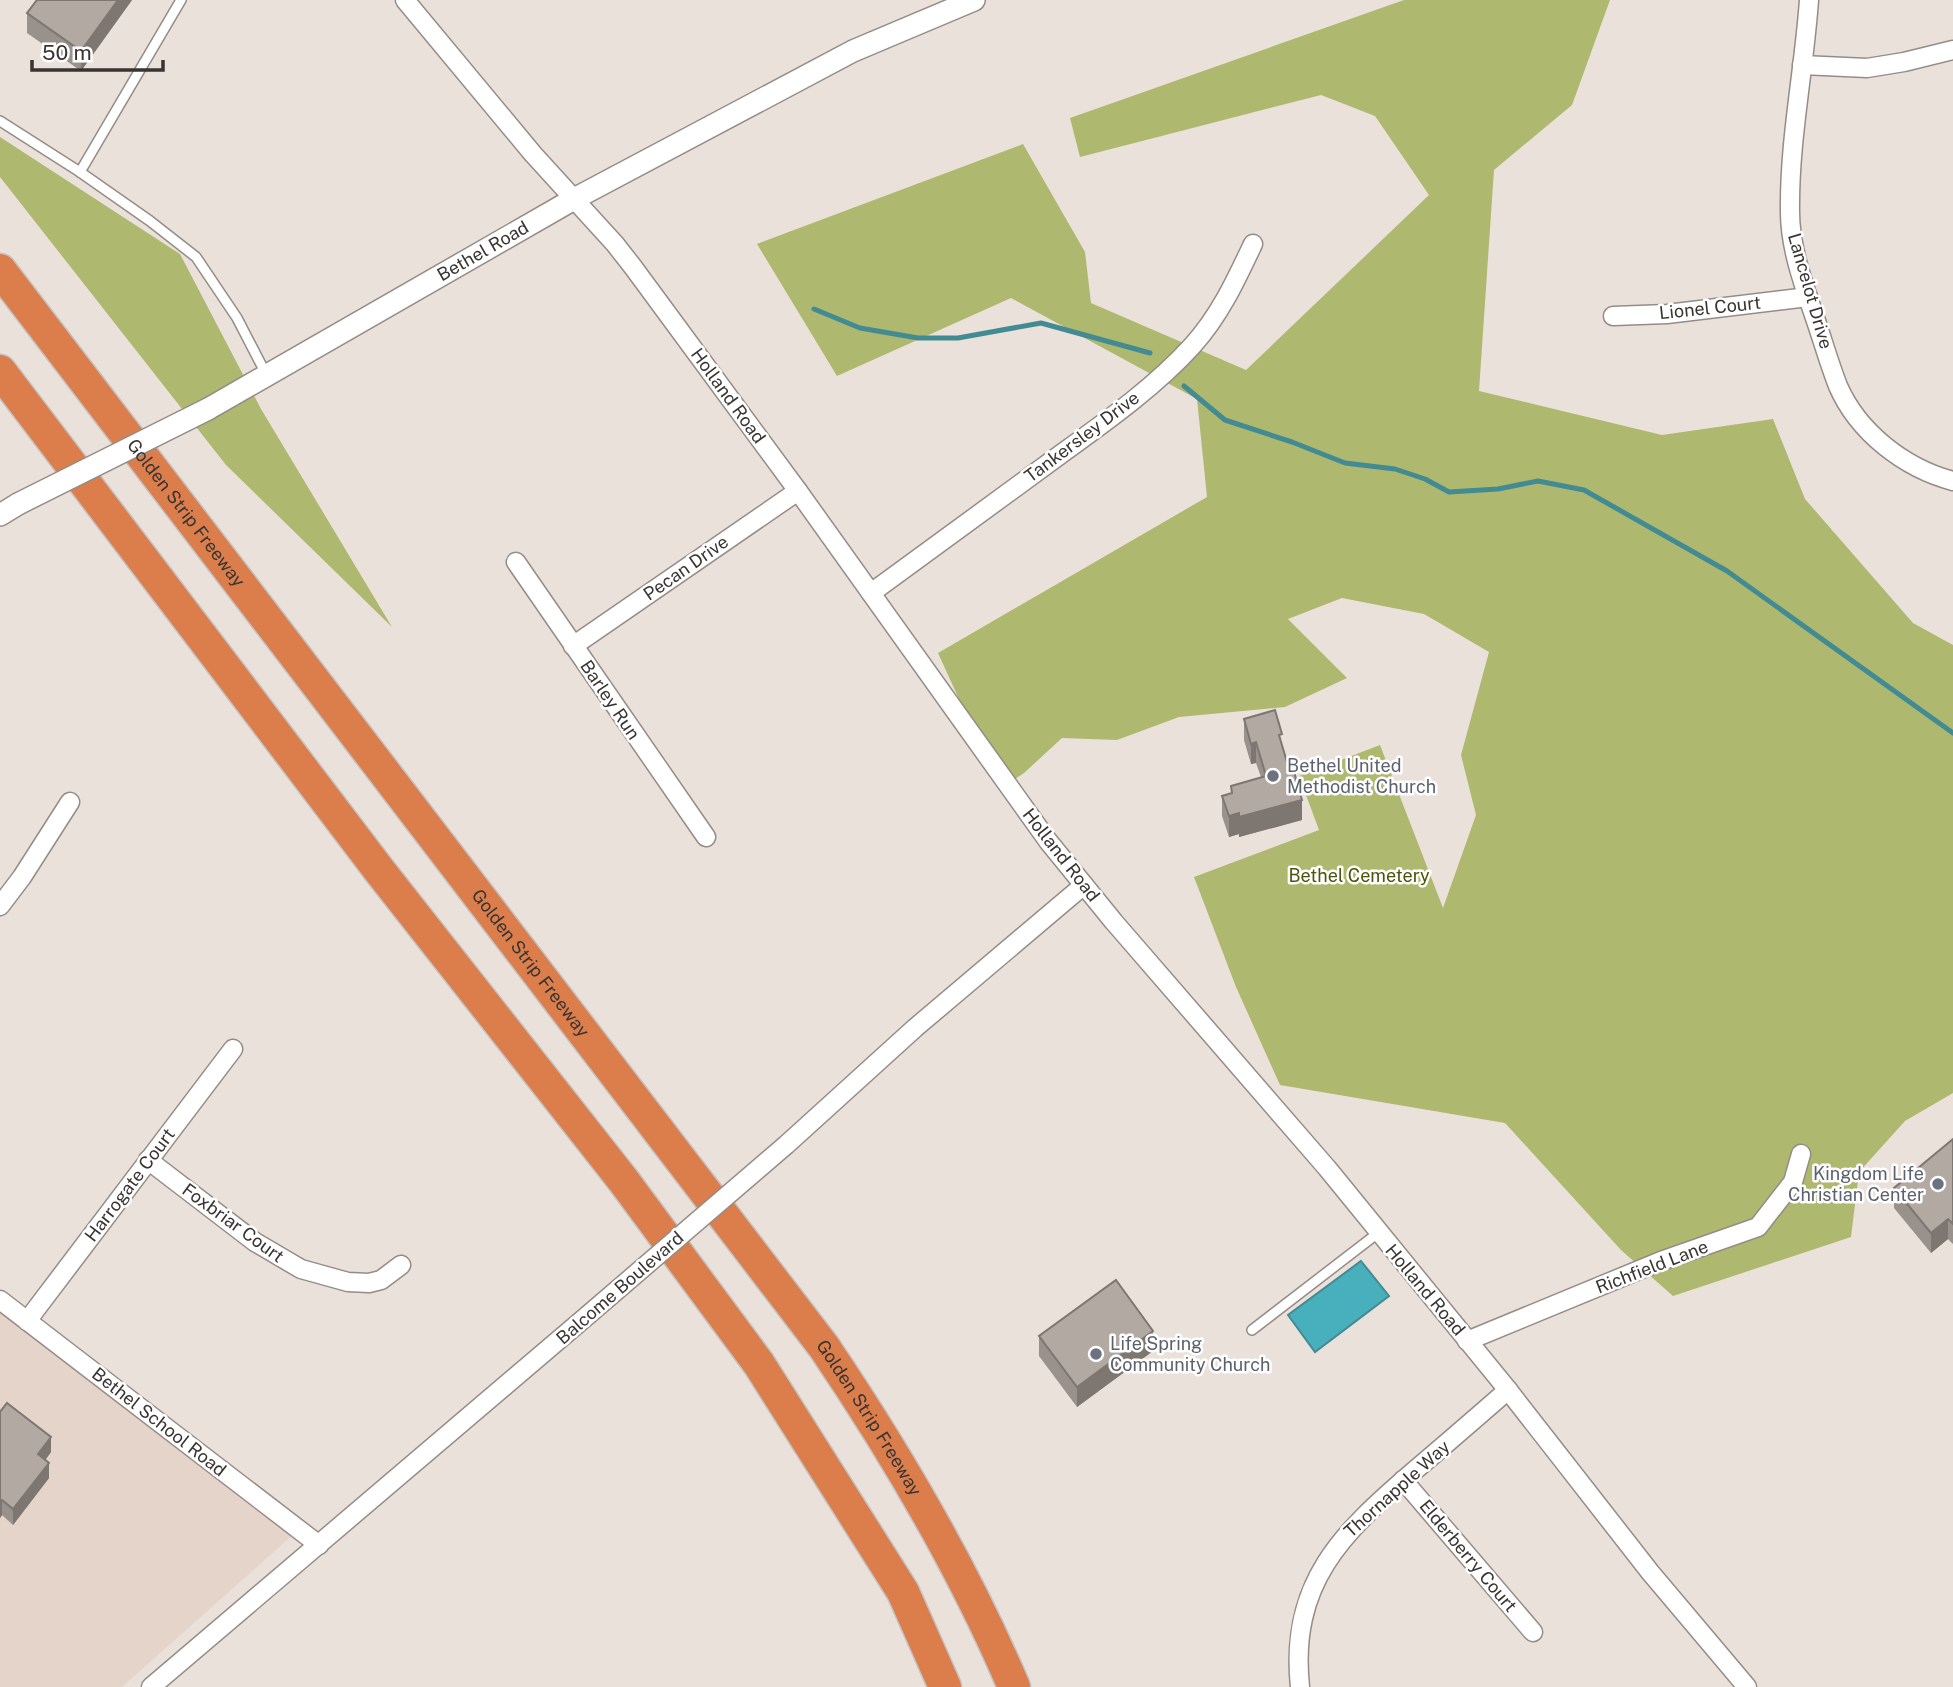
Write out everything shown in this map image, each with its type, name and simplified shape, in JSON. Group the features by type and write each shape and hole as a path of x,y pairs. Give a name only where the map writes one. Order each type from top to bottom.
{"highway":[{"name":"Golden Strip Freeway","path":"0,270 824,1348 919,1497 958,1568 1014,1687"},
{"path":"0,371 379,870 623,1180 759,1364 904,1592 945,1687"}],"street":[{"name":"Holland Road","path":"405,0 533,154 634,267 798,491 1005,782 1084,885 1327,1168 1508,1390 1650,1572 1748,1687"},
{"name":"Bethel Road","path":"9,510 208,409 574,199 853,51 974,0"},
{"name":"Lancelot Drive","path":"1809,0 1796,115 1790,211 1793,243 1808,297 1838,385 1857,416 1871,433 1903,459 1953,481"},
{"path":"1802,65 1867,68 1953,50"},
{"name":"Tankersley Drive","path":"871,593 1090,432 1169,369 1194,344 1216,315 1254,244"},
{"name":"Lionel Court","path":"1613,316 1667,314 1808,297"},
{"name":"Pecan Drive","path":"573,646 798,491"},
{"name":"Barley Run","path":"516,562 706,837"},
{"path":"0,906 70,802"},
{"name":"Balcome Boulevard","path":"151,1687 786,1145 915,1028 1084,885"},
{"name":"Harrogate Court","path":"27,1321 233,1049"},
{"name":"Richfield Lane","path":"1467,1341 1661,1261 1758,1227 1793,1182 1801,1154"},
{"name":"Foxbriar Court","path":"148,1160 255,1242 301,1269 348,1282 369,1283 381,1280 401,1265"},
{"name":"Bethel School Road","path":"0,1300 319,1545"},
{"name":"Thornapple Way","path":"1300,1687 1300,1642 1307,1606 1321,1571 1341,1539 1365,1513 1508,1390"},
{"name":"Elderberry Court","path":"1403,1480 1533,1632"}],"lane":[{"path":"80,172 181,0"},
{"path":"0,121 80,172 150,221 195,257 237,318 266,376"},
{"path":"1252,1330 1378,1233"}],"shaded area":[{"path":"0,1305 295,1533 122,1687 0,1687"}],"green space":[{"name":"Bethel Cemetery","path":"1404,0 1610,0 1572,105 1494,170 1479,391 1662,435 1773,419 1805,499 1913,623 1953,645 1953,1093 1905,1121 1859,1172 1851,1237 1673,1296 1621,1250 1505,1123 1280,1085 1236,987 1194,877 1319,830 1299,776 1380,745 1443,908 1476,815 1461,755 1489,652 1424,614 1342,598 1288,619 1347,678 1285,707 1179,717 1117,740 1062,738 1024,773 1000,789 938,653 1207,497 1197,399 1011,298 837,376 757,244 1023,144 1085,252 1091,303 1246,370 1429,195 1375,116 1321,95 1080,157 1070,118"},
{"path":"0,137 180,254 261,409 392,627 226,465 0,177"}],"water":[{"path":"1361,1261 1389,1296 1315,1352 1288,1315"}],"building":[{"path":"37,0 118,0 81,51 27,13"},
{"path":"1275,710 1289,769 1293,768 1302,800 1239,817 1239,813 1229,816 1222,796 1232,793 1231,786 1266,776 1256,742 1251,744 1244,719"},
{"name":"Kingdom Life Christian Center","path":"1953,1139 1953,1224 1948,1219 1931,1233 1894,1188"},
{"name":"Life Spring Community Church","path":"1116,1280 1153,1331 1077,1387 1039,1336"},
{"path":"7,1403 51,1437 38,1454 49,1463 13,1509 2,1500 0,1502 0,1412"}],"waterway":[{"path":"814,309 860,328 918,338 958,338 1041,323 1150,353"},
{"path":"1184,386 1225,420 1345,463 1395,469 1425,479 1449,492 1498,489 1538,481 1584,490 1727,571 1953,733"}],"place":[{"name":"Bethel United Methodist Church","path":"1273,776"},
{"name":"Kingdom Life Christian Center","path":"1938,1184"},
{"name":"Life Spring Community Church","path":"1096,1354"}]}
